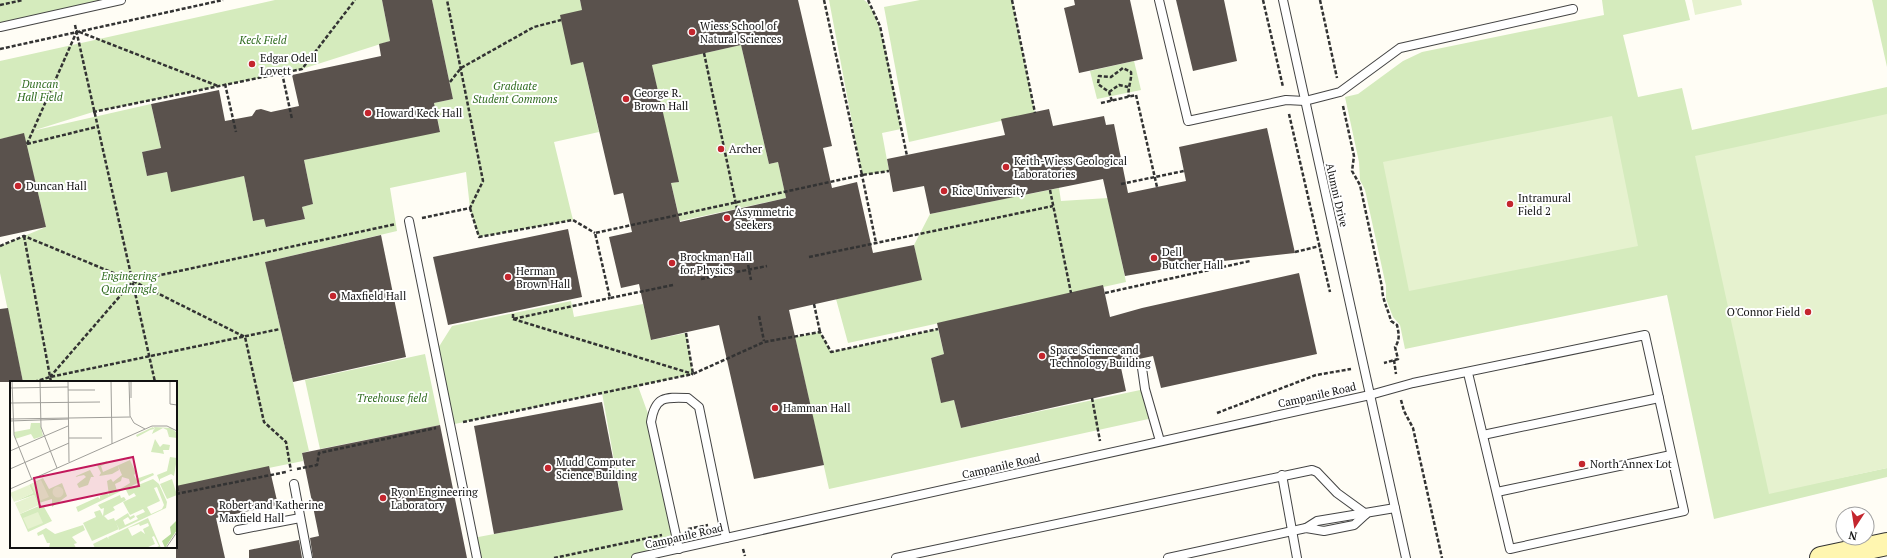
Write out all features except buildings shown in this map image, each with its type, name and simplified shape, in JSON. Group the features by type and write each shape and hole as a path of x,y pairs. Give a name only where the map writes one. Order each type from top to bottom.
{"main road":[{"path":"1821,558 1887,544"}],"lane":[{"path":"0,27 121,0"},
{"path":"1159,0 1188,121 1286,100 1305,100 1340,92 1400,48 1573,9"},
{"name":"Alumni Drive","path":"1283,0 1406,558"},
{"path":"409,221 477,558"},
{"name":"Campanile Road","path":"636,558 1370,395 1399,387 1645,334 1659,398"},
{"path":"1142,368 1145,389 1160,441"},
{"path":"1468,373 1510,549 1684,511 1659,398 1483,435"},
{"path":"679,548 651,422 653,408 659,401 673,397 688,398 699,407 726,538"},
{"path":"1497,492 1672,455"},
{"path":"896,558 1282,475 1312,470 1317,472 1337,493 1366,514"},
{"path":"1282,475 1297,558"},
{"path":"294,484 308,558"},
{"path":"1168,558 1306,528 1317,521 1395,508"},
{"path":"238,530 300,518"}],"path":[{"path":"0,5 23,0"},
{"path":"0,49 76,31 223,0"},
{"path":"93,112 302,69 355,0"},
{"path":"447,0 483,181 470,208 479,237 573,220 595,233 735,202 889,171"},
{"path":"824,0 876,243"},
{"path":"868,0 880,26 907,156"},
{"path":"1012,0 1035,113"},
{"path":"1263,0 1331,295"},
{"path":"1320,0 1354,156 1352,171 1360,185 1382,287 1382,298 1388,310 1391,321 1397,325 1399,332 1399,341 1395,348 1398,359 1384,363"},
{"path":"70,11 76,31 96,127 133,281 155,381"},
{"path":"450,82 461,68 534,26 561,20"},
{"path":"76,31 218,86"},
{"path":"76,31 27,144 96,127"},
{"path":"704,53 737,209"},
{"path":"1112,101 1109,92 1100,87 1099,76 1111,77 1122,68 1131,72 1128,97"},
{"path":"282,73 292,119"},
{"path":"225,84 236,132"},
{"path":"1109,92 1116,86 1128,87"},
{"path":"1101,103 1136,95 1157,187"},
{"path":"1121,184 1184,171"},
{"path":"1050,190 1070,293"},
{"path":"809,257 1053,206"},
{"path":"50,377 133,281 470,208"},
{"path":"595,233 610,298"},
{"path":"24,236 51,381"},
{"path":"0,246 24,236 133,281 245,337"},
{"path":"1295,252 1320,246"},
{"path":"747,259 751,280"},
{"path":"1105,292 1250,261"},
{"path":"701,279 767,266"},
{"path":"513,318 673,285"},
{"path":"814,304 820,332 831,352 938,329"},
{"path":"512,314 513,318"},
{"path":"759,316 764,342"},
{"path":"513,318 693,374"},
{"path":"37,381 50,377 280,329"},
{"path":"177,494 317,465 320,453 693,374 764,342 820,332"},
{"path":"686,333 693,374"},
{"path":"245,337 264,422 286,442 291,471"},
{"path":"1394,360 1404,411 1413,428 1442,558"},
{"path":"1347,362 1355,398"},
{"path":"1214,414 1316,375 1353,368"},
{"path":"1092,398 1103,454"},
{"path":"1092,442 1107,439"},
{"path":"554,558 723,521"}],"green space":[{"path":"0,0 125,0 0,28"},
{"path":"275,0 382,0 390,41 302,69 93,112 32,131 151,104 161,148 142,152 147,176 167,172 172,191 244,176 253,221 264,219 267,227 305,219 302,207 313,204 304,160 440,131 434,103 453,99 432,0 580,0 582,10 583,62 599,132 554,142 573,220 479,237 470,208 466,172 390,188 397,231 265,262 309,451 302,453 303,461 177,487 177,381 23,381 0,273 0,246 46,227 24,134 0,139 0,61"},
{"path":"829,0 864,0 871,8 877,21 888,59 901,129 882,133 889,171 862,175"},
{"path":"920,0 1012,0 1035,113 909,142 884,7"},
{"path":"1602,0 1685,0 1690,20 1623,35 1638,97 1682,88 1692,130 1887,87 1887,115 1769,493 1887,468 1887,477 1714,519 1667,295 1405,349 1400,325 1393,317 1386,299 1386,286 1365,190 1360,180 1359,162 1345,97 1358,94 1403,61 1422,52 1604,15"},
{"path":"1692,0 1741,0 1742,5 1695,15"},
{"path":"1872,0 1887,0 1887,67"},
{"path":"741,45 769,164 778,162 786,198 680,221 671,183 678,182 652,65"},
{"path":"1134,61 1141,90 1097,99 1090,71"},
{"name":"O'Connor Field","path":"1887,114 1887,468 1769,494 1695,156"},
{"name":"Intramural Field 2","path":"1612,116 1638,246 1409,291 1383,162"},
{"path":"1059,188 1061,201 1108,198 1126,282 848,343 836,299 921,280 914,245 930,214"},
{"path":"571,301 574,317 643,304 652,340 686,333 693,374 638,386 651,422 679,549 636,558 477,558 473,538 623,510 602,393 450,425 435,353 452,326"},
{"path":"938,329 944,354 931,358 941,402 954,400 961,428 1145,389 1153,418 829,489 795,337 820,332 831,352"},
{"name":"Treehouse field","path":"425,354 440,425 320,449 305,380"}],"place":[{"name":"Wiess School of Natural Sciences","path":"692,32"},
{"name":"Edgar Odell Lovett","path":"252,64"},
{"name":"George R. Brown Hall","path":"626,99"},
{"name":"Howard Keck Hall","path":"368,113"},
{"name":"Archer","path":"721,149"},
{"name":"Keith-Wiess Geological Laboratories","path":"1006,167"},
{"name":"Duncan Hall","path":"18,186"},
{"name":"Rice University","path":"944,191"},
{"name":"Intramural Field 2","path":"1510,204"},
{"name":"Asymmetric Seekers","path":"727,218"},
{"name":"Dell Butcher Hall","path":"1154,258"},
{"name":"Brockman Hall for Physics","path":"672,263"},
{"name":"Herman Brown Hall","path":"508,277"},
{"name":"Maxfield Hall","path":"333,296"},
{"name":"O'Connor Field","path":"1808,312"},
{"name":"Space Science and Technology Building","path":"1042,356"},
{"name":"Hamman Hall","path":"775,408"},
{"name":"North Annex Lot","path":"1582,464"},
{"name":"Mudd Computer Science Building","path":"548,468"},
{"name":"Ryon Engineering Laboratory","path":"383,498"},
{"name":"Robert and Katherine Maxfield Hall","path":"211,511"}],"park label":[{"name":"Keck Field","path":"263,40"},
{"name":"Duncan Hall Field","path":"40,90"},
{"name":"Graduate Student Commons","path":"515,92"},
{"name":"Engineering Quadrangle","path":"129,282"}]}
